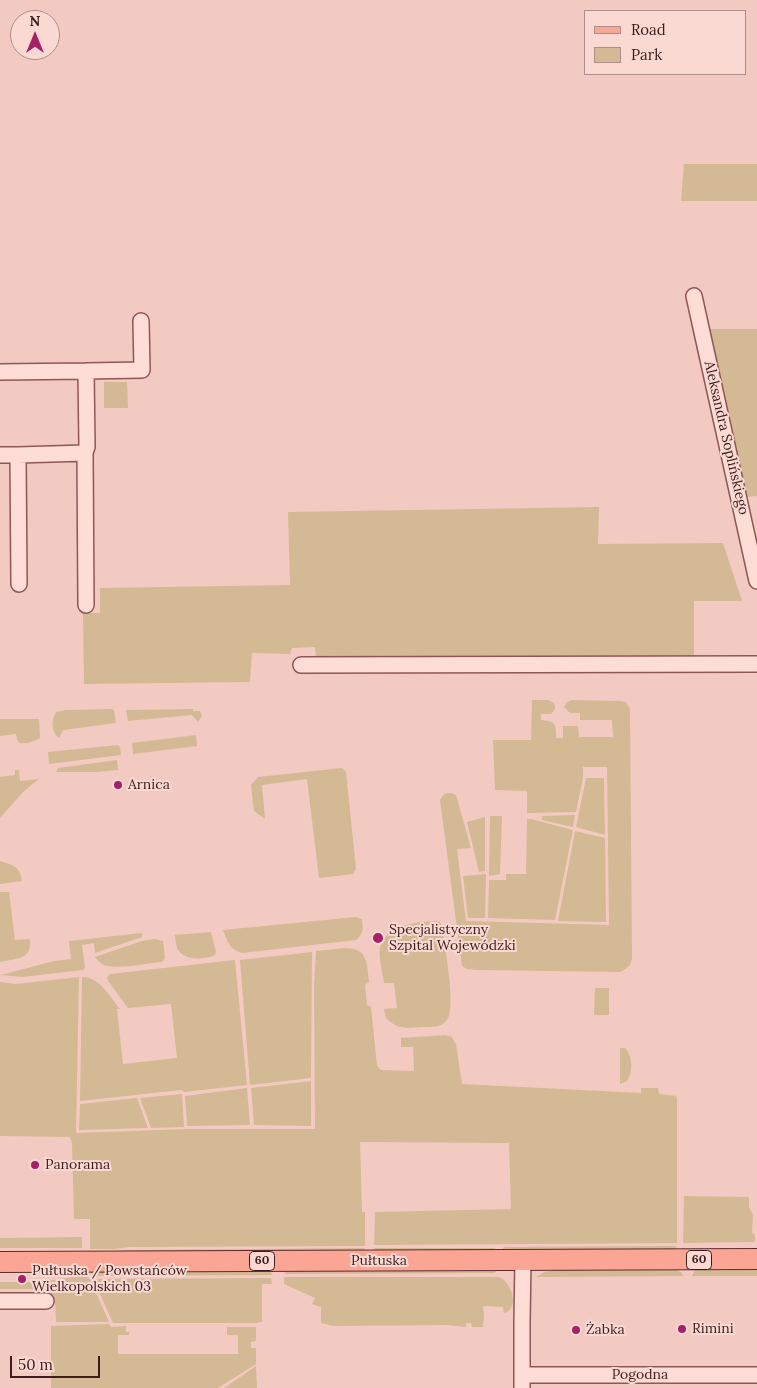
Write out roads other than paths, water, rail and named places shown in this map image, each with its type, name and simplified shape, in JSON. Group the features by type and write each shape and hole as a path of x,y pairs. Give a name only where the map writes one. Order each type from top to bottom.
{"main road":[{"name":"Pułtuska","path":"0,1262 757,1259"}],"street":[{"name":"Aleksandra Soplińskiego","path":"694,296 757,581"},
{"path":"0,372 142,370 141,321"},
{"path":"86,371 86,605"},
{"path":"0,455 85,453"},
{"path":"18,455 19,584"},
{"path":"301,665 757,664"},
{"path":"522,1381 523,1260"},
{"path":"0,1301 46,1301"},
{"name":"Pogodna","path":"522,1381 757,1375"}],"place":[{"name":"Arnica","path":"118,785"},
{"name":"Specjalistyczny Szpital Wojewódzki","path":"378,938"},
{"name":"Panorama","path":"35,1165"},
{"name":"Pułtuska / Powstańców Wielkopolskich 03","path":"22,1279"},
{"name":"Rimini","path":"682,1329"},
{"name":"Żabka","path":"576,1330"}]}
